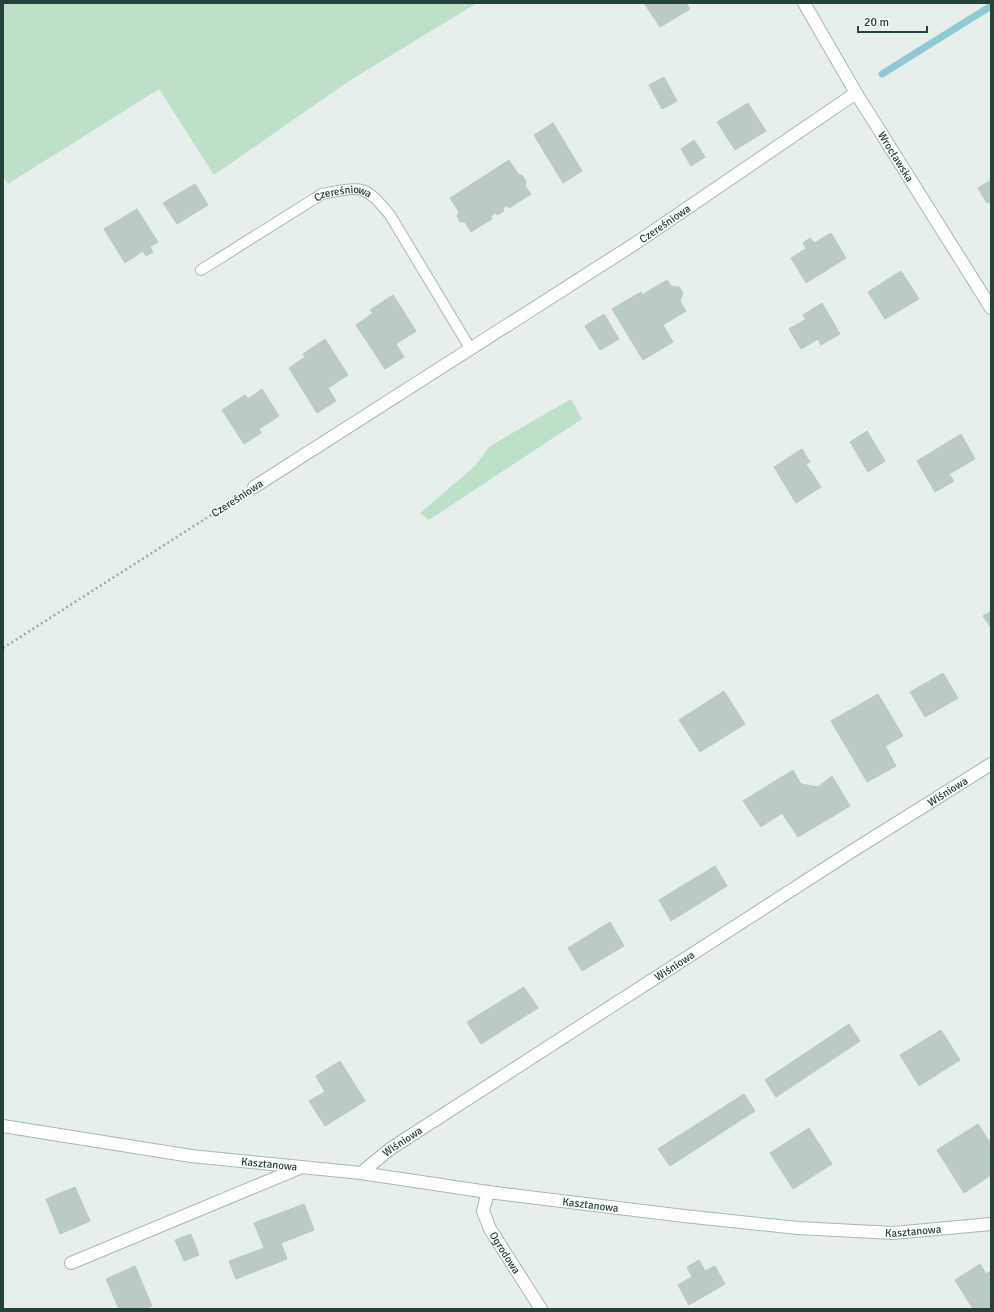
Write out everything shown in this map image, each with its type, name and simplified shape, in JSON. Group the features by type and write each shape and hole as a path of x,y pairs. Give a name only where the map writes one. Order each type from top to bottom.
{"street":[{"name":"Wrocławska","path":"804,3 856,93 991,308"},
{"name":"Czereśniowa","path":"254,487 636,243 856,93"},
{"name":"Wiśniowa","path":"361,1173 397,1145 849,853 991,764"},
{"name":"Kasztanowa","path":"3,1126 191,1156 361,1173 488,1192 676,1216 798,1228 893,1233 991,1224"},
{"path":"71,1263 303,1167"},
{"name":"Ogrodowa","path":"488,1192 483,1212 490,1229 541,1309"}],"lane":[{"name":"Czereśniowa","path":"201,270 322,194 344,190 362,190 375,198 390,215 470,348"}],"path":[{"name":"Czereśniowa","path":"3,648 254,487"}],"green space":[{"path":"3,3 477,3 349,81 214,175 159,89 8,184 3,176"},
{"path":"571,399 582,419 429,520 420,513 475,466 490,446"}],"building":[{"path":"644,3 686,3 690,9 660,27"},
{"path":"664,77 677,101 662,109 649,85"},
{"path":"748,103 766,131 735,150 717,122"},
{"path":"553,123 582,171 563,183 534,135"},
{"path":"694,140 705,157 691,166 681,149"},
{"path":"509,160 519,175 522,175 526,181 525,186 531,194 509,208 507,205 503,208 504,211 497,215 495,213 491,216 492,219 471,232 465,222 460,222 457,216 459,212 450,198"},
{"path":"991,180 991,201 987,203 978,188"},
{"path":"195,184 208,205 177,224 163,203"},
{"path":"137,209 158,242 150,247 153,252 146,256 143,251 125,263 104,229"},
{"path":"831,233 846,258 822,273 803,243 810,238 814,243"},
{"path":"807,248 822,273 806,283 791,258"},
{"path":"901,271 919,299 885,319 868,292"},
{"path":"667,280 671,286 679,287 683,293 680,301 686,311 663,325 673,342 643,360 612,309 641,292 642,295"},
{"path":"393,295 416,331 396,344 404,357 385,369 356,325 373,313 370,310"},
{"path":"822,303 840,334 821,345 818,339 801,349 789,329 806,319 803,315"},
{"path":"604,314 619,339 600,350 585,326"},
{"path":"325,339 348,375 328,388 336,401 317,413 289,368 305,357 303,354"},
{"path":"262,389 279,416 259,429 261,433 244,444 222,410 245,395 248,399"},
{"path":"867,431 885,461 868,472 850,442"},
{"path":"961,434 975,459 949,474 954,481 935,492 917,461"},
{"path":"802,449 810,462 806,464 821,487 796,503 774,467"},
{"path":"991,611 991,628 983,616"},
{"path":"943,673 958,698 925,717 910,692"},
{"path":"724,691 745,724 700,752 679,720"},
{"path":"878,694 903,736 885,746 896,766 867,782 831,721"},
{"path":"793,770 801,784 818,787 832,776 850,806 798,837 782,813 761,827 743,801"},
{"path":"715,866 727,886 671,921 659,900"},
{"path":"610,922 624,946 582,971 568,948"},
{"path":"524,987 538,1008 481,1044 467,1022"},
{"path":"849,1024 860,1041 776,1097 765,1080"},
{"path":"941,1030 960,1060 919,1086 900,1055"},
{"path":"340,1061 365,1101 325,1126 309,1101 325,1092 316,1076"},
{"path":"744,1094 755,1111 670,1166 658,1149"},
{"path":"978,1124 991,1144 991,1175 964,1193 937,1150"},
{"path":"809,1128 832,1164 793,1189 770,1153"},
{"path":"75,1187 90,1221 60,1234 46,1199"},
{"path":"304,1204 314,1230 281,1243 287,1259 236,1279 229,1261 264,1248 254,1223"},
{"path":"191,1234 199,1255 184,1261 175,1240"},
{"path":"699,1260 705,1271 715,1266 725,1284 689,1305 678,1285 692,1277 687,1267"},
{"path":"980,1264 986,1274 991,1271 991,1309 973,1309 955,1280"},
{"path":"135,1266 152,1306 145,1309 119,1309 106,1279"}],"waterway":[{"path":"882,74 991,6"}]}
